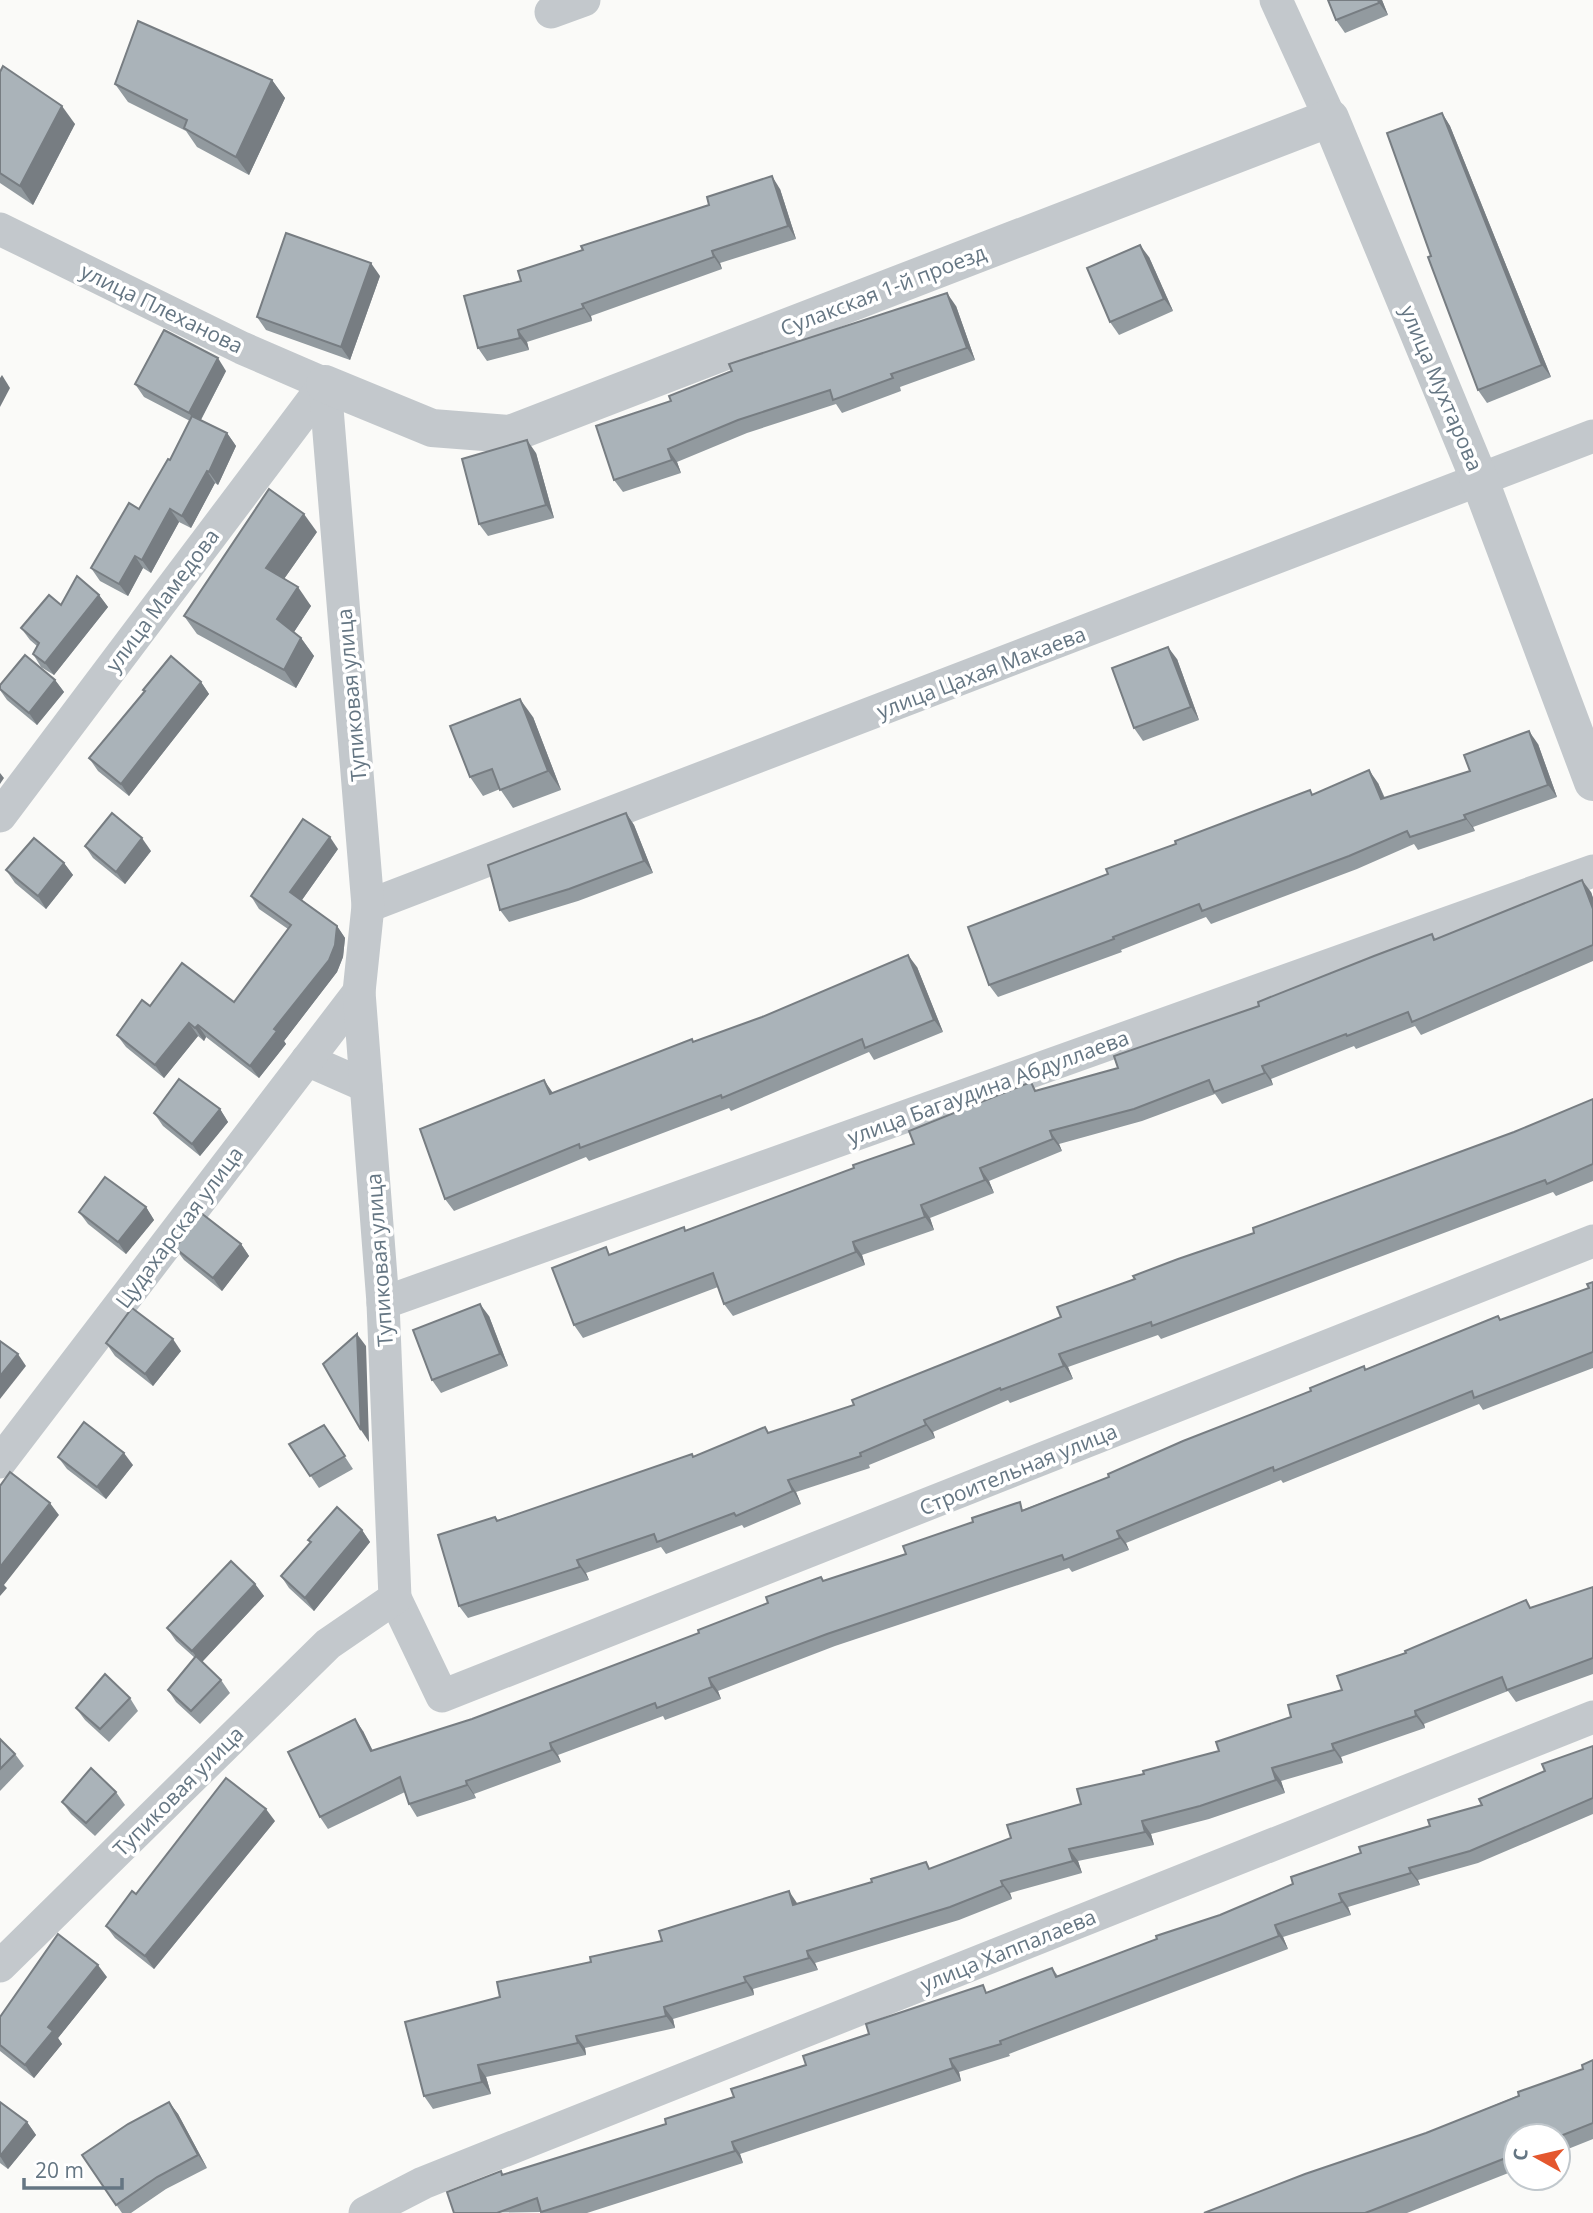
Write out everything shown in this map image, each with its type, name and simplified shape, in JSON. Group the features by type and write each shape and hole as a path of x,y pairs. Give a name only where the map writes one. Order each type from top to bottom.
{"street":[{"path":"551,12 584,0"},
{"name":"улица Мухтарова","path":"1276,0 1330,118 1480,481 1593,782"},
{"name":"Сулакская 1-й проезд","path":"325,384 432,428 510,434 1330,118"},
{"name":"улица Плеханова","path":"0,229 242,348 325,384"},
{"name":"улица Мамедова","path":"0,816 325,384"},
{"name":"Тупиковая улица","path":"0,1966 327,1644 395,1598 383,1303 359,992 368,906 325,384"},
{"name":"улица Цахая Макаева","path":"368,906 1593,436"},
{"name":"улица Багаудина Абдуллаева","path":"383,1303 1593,871"},
{"name":"Цудахарская улица","path":"0,1462 359,992"},
{"path":"307,1060 366,1086"},
{"name":"Строительная улица","path":"395,1598 442,1696 1593,1241"},
{"name":"улица Хаппалаева","path":"365,2213 423,2183 1593,1717"}],"building":[{"path":"1328,0 1378,0 1379,3 1336,20"},
{"path":"138,21 272,80 236,157 184,128 187,120 115,84"},
{"path":"3,66 62,106 20,186 0,173 0,72"},
{"path":"1442,113 1542,365 1478,390 1428,257 1431,256 1387,133"},
{"path":"772,176 788,226 712,251 714,257 582,304 584,308 518,330 520,338 478,348 464,296 521,281 518,271 583,250 581,246 709,205 707,197"},
{"path":"286,233 371,263 341,347 257,317"},
{"path":"1140,245 1164,299 1110,322 1087,268"},
{"path":"947,293 967,348 891,374 893,378 833,400 830,390 738,420 668,449 672,460 614,480 596,426 671,401 669,396 732,371 729,364"},
{"path":"164,330 218,358 189,413 135,384"},
{"path":"192,416 227,433 209,472 207,471 182,516 170,509 142,560 135,556 119,584 91,568 129,503 139,509 168,459 170,460"},
{"path":"527,440 546,505 479,524 462,459"},
{"path":"269,489 304,514 266,568 298,587 277,619 301,638 284,670 184,616"},
{"path":"77,576 99,595 45,663 33,654 39,643 21,628 49,595 61,605"},
{"path":"1168,647 1191,707 1134,728 1112,668"},
{"path":"25,655 55,680 29,713 0,689 0,685"},
{"path":"171,656 201,682 121,784 89,758"},
{"path":"520,699 548,771 500,790 492,769 470,777 450,726"},
{"path":"1529,731 1548,785 1464,815 1466,819 1410,837 1407,831 1349,856 1202,911 1199,904 989,985 968,927 1108,874 1106,869 1176,844 1175,841 1310,790 1312,795 1369,770 1381,799 1470,771 1464,755"},
{"path":"112,813 142,838 116,872 85,846"},
{"path":"626,813 644,861 569,889 500,910 488,865"},
{"path":"303,819 330,837 290,892 337,926 335,945 329,960 274,1029 277,1031 250,1066 198,1025 195,1028 189,1023 155,1065 117,1035 142,1000 150,1006 182,963 234,1002 291,925 251,896"},
{"path":"34,838 64,863 38,896 6,870"},
{"path":"1582,880 1593,909 1593,945 1412,1022 1408,1012 1262,1066 1265,1073 1214,1092 1209,1080 1134,1109 1050,1131 1053,1139 980,1168 985,1180 921,1205 925,1217 853,1242 856,1252 724,1304 713,1273 574,1325 552,1268 606,1247 609,1255 684,1227 685,1231 854,1168 853,1165 914,1144 909,1131 1031,1082 1035,1091 1118,1068 1114,1056 1259,1006 1258,1002 1374,956 1432,934 1434,940"},
{"path":"908,955 934,1020 865,1048 862,1039 722,1098 721,1095 580,1148 579,1144 445,1199 420,1129 544,1080 550,1094 692,1039 693,1042 762,1017"},
{"path":"179,1079 220,1109 192,1144 154,1113"},
{"path":"1593,1099 1593,1164 1547,1184 1545,1180 1152,1326 1151,1322 1059,1354 1064,1366 1001,1390 1000,1388 924,1420 926,1425 860,1453 861,1456 788,1480 793,1491 736,1516 734,1513 657,1542 654,1534 577,1560 580,1567 459,1606 438,1535 495,1517 497,1521 692,1454 693,1457 765,1427 768,1433 854,1405 852,1400 1061,1317 1057,1307 1135,1279 1133,1276 1178,1259 1254,1233 1253,1228 1514,1132"},
{"path":"105,1177 146,1207 118,1242 79,1212"},
{"path":"201,1213 241,1244 213,1278 175,1248"},
{"path":"1593,1282 1593,1352 1474,1398 1472,1391 1274,1471 1273,1467 1117,1531 1120,1538 1064,1560 1062,1555 827,1634 709,1678 712,1687 657,1708 655,1703 550,1743 552,1750 466,1781 467,1785 409,1804 400,1777 320,1817 288,1752 355,1719 371,1751 472,1719 699,1633 698,1630 768,1603 766,1597 821,1577 823,1581 906,1554 903,1546 973,1522 972,1518 1020,1502 1022,1511 1109,1477 1108,1474 1183,1441 1311,1391 1310,1388 1364,1366 1365,1370 1498,1316 1500,1320 1589,1288 1587,1284"},
{"path":"480,1304 500,1354 432,1380 413,1330"},
{"path":"132,1308 173,1339 145,1374 106,1343"},
{"path":"357,1334 361,1430 323,1364"},
{"path":"0,1341 18,1354 0,1376"},
{"path":"84,1422 124,1453 97,1487 58,1457"},
{"path":"324,1425 345,1456 310,1476 289,1444"},
{"path":"10,1472 50,1503 0,1567 0,1486"},
{"path":"337,1507 362,1530 305,1598 281,1576"},
{"path":"231,1561 255,1584 192,1651 167,1628"},
{"path":"1593,1587 1593,1658 1507,1690 1502,1677 1415,1711 1416,1716 1332,1744 1334,1750 1272,1768 1276,1780 1200,1806 1142,1821 1145,1832 1069,1849 1073,1861 1001,1881 1003,1886 950,1907 807,1951 809,1958 744,1977 746,1982 664,2007 666,2016 576,2036 578,2043 478,2065 482,2082 424,2096 405,2022 500,1997 497,1982 591,1962 590,1957 662,1941 659,1931 789,1891 793,1905 872,1882 871,1879 926,1862 929,1869 1011,1838 1007,1825 1081,1804 1077,1789 1144,1774 1143,1771 1219,1751 1216,1742 1291,1717 1288,1705 1342,1690 1337,1676 1406,1653 1405,1651 1526,1600 1530,1608"},
{"path":"196,1656 221,1680 191,1711 168,1690"},
{"path":"105,1674 130,1698 100,1729 76,1708"},
{"path":"0,1739 15,1754 0,1769"},
{"path":"1593,1746 1593,1798 1470,1851 1409,1868 1411,1873 1339,1894 1342,1902 1275,1925 1279,1936 1000,2041 1001,2044 950,2059 953,2068 732,2142 735,2151 541,2212 537,2198 497,2213 454,2213 447,2192 501,2171 502,2175 666,2124 665,2119 734,2097 731,2089 806,2065 803,2056 869,2034 866,2024 983,1985 986,1993 1052,1968 1056,1977 1157,1939 1156,1936 1220,1915 1293,1884 1291,1877 1361,1853 1359,1847 1430,1826 1428,1820 1482,1805 1479,1799 1545,1771 1542,1764"},
{"path":"91,1768 116,1792 86,1823 62,1802"},
{"path":"226,1778 266,1809 145,1956 106,1926 132,1891 136,1894"},
{"path":"58,1934 98,1965 48,2027 53,2031 25,2065 0,2045 0,2017"},
{"path":"1593,2060 1593,2123 1572,2131 1572,2122 1502,2122 1502,2159 1365,2213 1204,2213 1305,2174 1426,2133 1519,2096 1518,2092 1583,2069 1582,2065"},
{"path":"0,2102 27,2122 0,2156"},
{"path":"169,2102 198,2155 157,2177 116,2205 82,2155 128,2124"}]}
